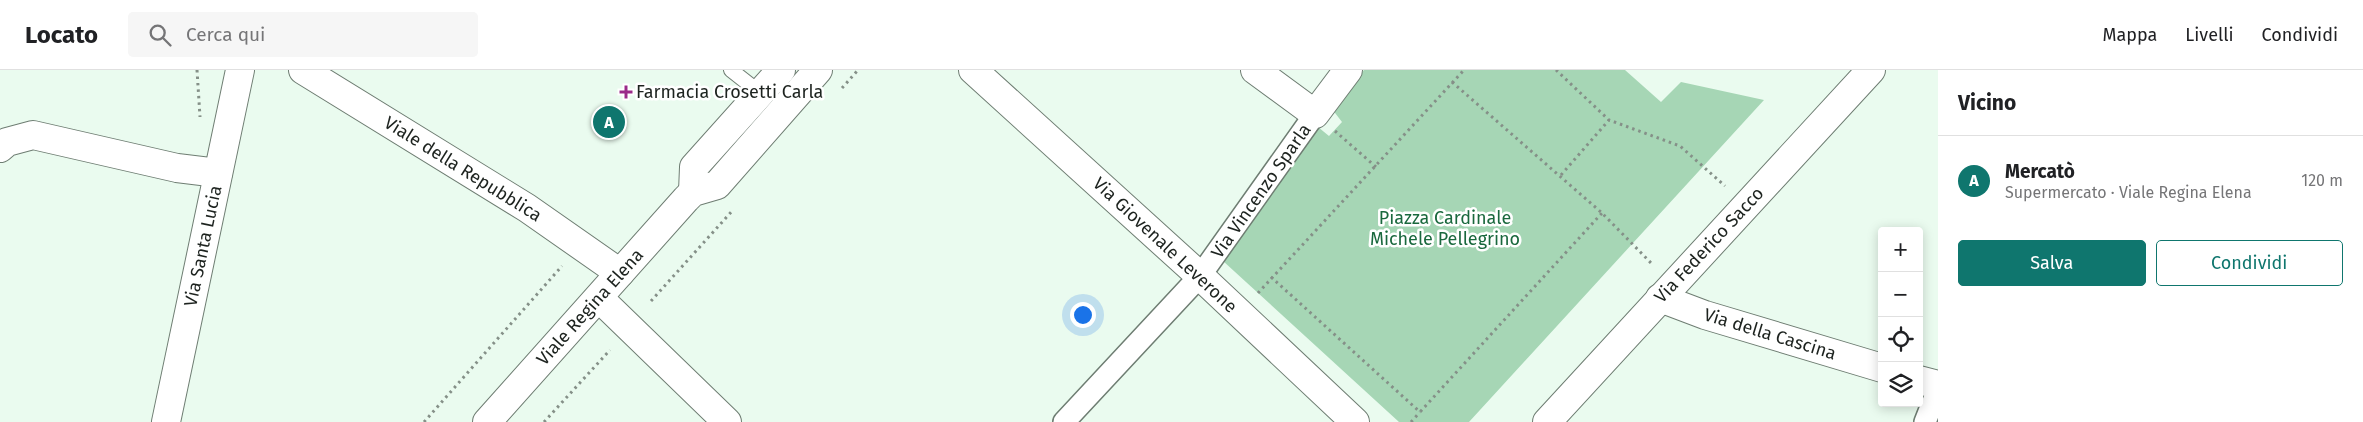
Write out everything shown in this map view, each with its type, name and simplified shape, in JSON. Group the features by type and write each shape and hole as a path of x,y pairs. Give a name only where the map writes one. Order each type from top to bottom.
{"street":[{"name":"Via Santa Lucia","path":"166,422 240,70"},
{"name":"Viale della Repubblica","path":"303,70 527,208 620,273"},
{"path":"781,70 694,167 693,192 717,185 818,70"},
{"name":"Via Giovenale Leverone","path":"973,70 1200,276 1355,422"},
{"path":"1254,70 1315,114 1348,70"},
{"name":"Via Federico Sacco","path":"1547,422 1871,70"},
{"name":"Via Vincenzo Sparla","path":"1064,422 1200,276 1315,114"},
{"path":"0,148 7,142 33,135 177,168 218,173"},
{"name":"Viale Regina Elena","path":"487,422 693,192"},
{"name":"Via della Cascina","path":"1666,291 1705,315 1878,367"},
{"path":"599,298 727,422"},
{"path":"1923,381 1938,387 1925,422"}],"lane":[{"path":"732,70 781,113"}],"path":[{"path":"1240,314 1464,70"},
{"path":"1556,70 1609,120 1680,146 1746,205"},
{"path":"1452,82 1602,213 1666,291"},
{"path":"1315,114 1376,167"},
{"path":"1560,175 1609,120"},
{"path":"1411,422 1602,213"},
{"path":"424,422 562,266"},
{"path":"1272,277 1420,412"},
{"path":"544,422 610,350"}],"green space":[{"name":"Piazza Cardinale Michele Pellegrino","path":"1364,70 1625,70 1661,102 1681,82 1764,100 1469,422 1399,422 1223,261 1318,127 1329,136 1342,122 1332,109"}],"place":[{"name":"Farmacia Crosetti Carla","path":"626,92"},
{"name":"Mercatò","path":"609,122"}]}
